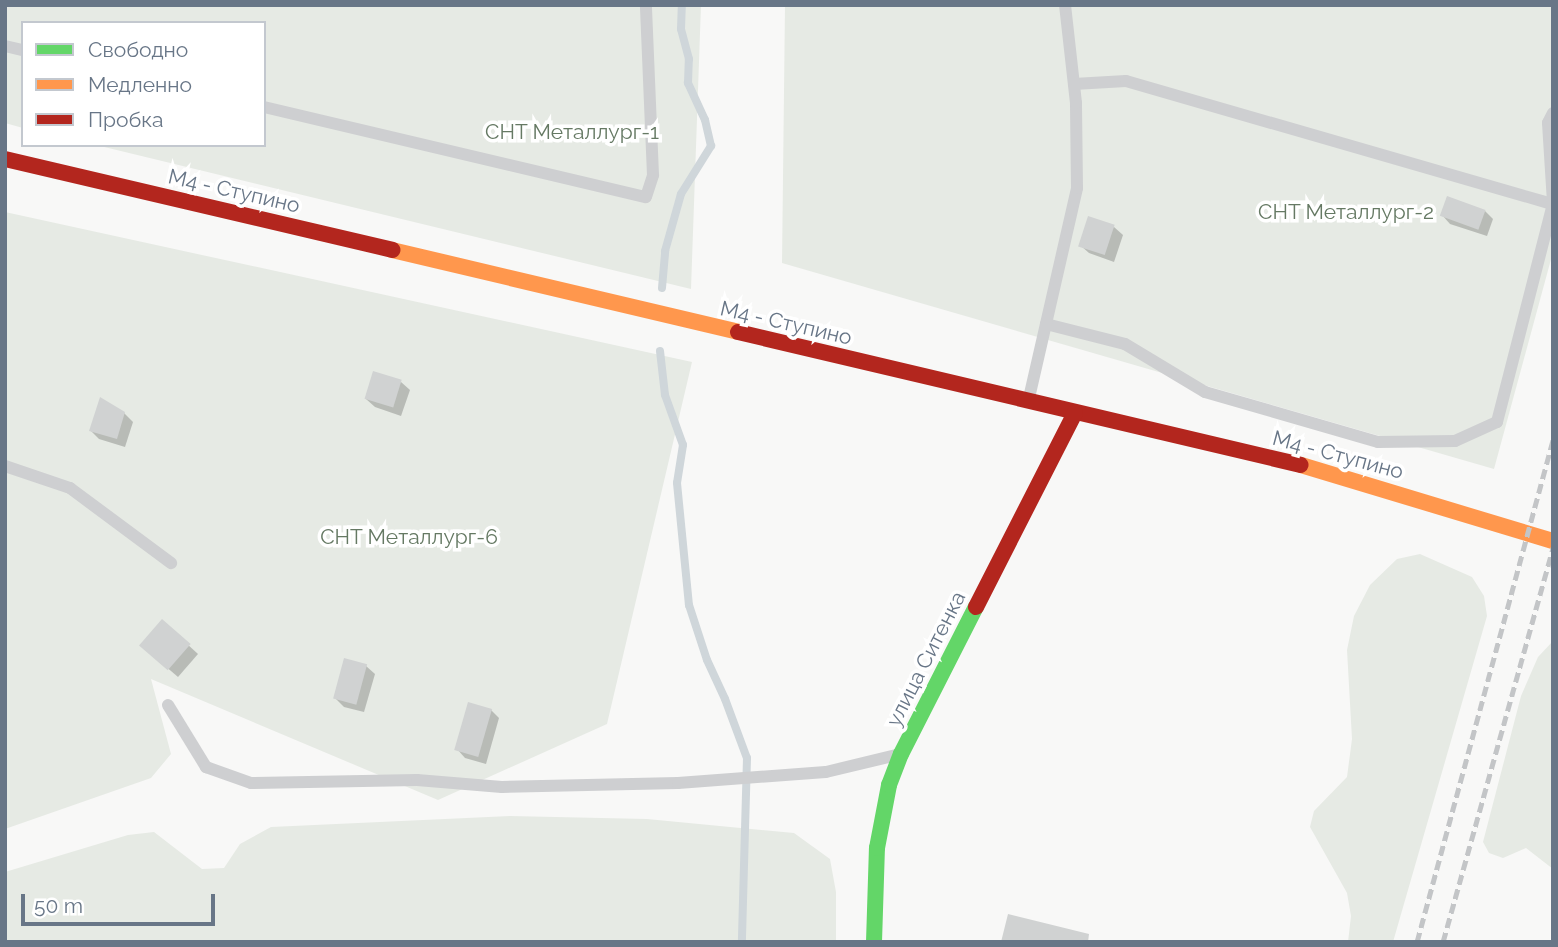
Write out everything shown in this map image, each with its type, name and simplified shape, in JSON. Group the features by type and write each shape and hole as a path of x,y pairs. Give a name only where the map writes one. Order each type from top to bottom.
{"main road":[{"name":"М4 - Ступино","path":"5,159 1312,468 1553,541"},
{"name":"улица Ситенка","path":"874,942 877,848 889,785 901,754 1075,413"}],"lane":[{"path":"266,107 646,197 653,175 646,5"},
{"path":"1028,402 1077,188 1073,84 1065,5"},
{"path":"1073,84 1126,81 1553,204"},
{"path":"1046,324 1125,344 1205,392 1378,442 1455,441 1497,422 1553,204 1548,123 1553,113"},
{"path":"5,466 40,475 70,488 171,564"},
{"path":"168,705 206,767 251,783 417,780 502,787 678,783 826,772 901,754"}],"green space":[{"name":"СНТ Металлург-1","path":"5,5 701,5 691,289 104,147 266,147 266,21 21,21 21,127 5,123"},
{"name":"СНТ Металлург-2","path":"785,5 1553,5 1553,252 1494,469 782,263"},
{"name":"СНТ Металлург-6","path":"5,212 692,362 607,724 438,800 151,679 171,754 151,778 5,829"},
{"path":"1420,554 1472,577 1484,596 1487,616 1393,942 1348,942 1351,916 1347,893 1310,827 1314,811 1347,777 1352,739 1347,650 1354,616 1370,585 1397,559"},
{"path":"1553,641 1553,869 1526,848 1503,858 1489,853 1483,842 1521,696 1538,657"},
{"path":"510,816 647,819 794,833 830,859 836,892 836,942 5,942 5,872 128,835 154,832 202,869 224,868 240,844 271,827"}],"building":[{"path":"1447,196 1486,210 1478,230 1440,216"},
{"path":"1088,216 1115,225 1105,255 1078,246"},
{"path":"373,371 402,380 393,408 365,399"},
{"path":"100,397 125,412 117,439 89,431"},
{"path":"162,619 191,644 168,670 139,645"},
{"path":"344,658 367,664 356,705 333,699"},
{"path":"468,702 492,709 478,757 454,750"},
{"path":"1008,914 1089,934 1088,942 1001,942"}],"waterway":[{"path":"662,288 665,251 681,194 711,146 705,120 688,83 689,59 681,29 682,5"},
{"path":"660,351 665,395 683,445 677,483 689,605 707,660 747,758 742,942"}],"railway":[{"path":"1417,942 1553,440"},
{"path":"1443,942 1553,547"}],"traffic: fast":[{"path":"874,942 877,848 889,785 901,754 976,607"}],"traffic: slow":[{"path":"392,250 738,332"},
{"path":"1301,465 1553,541"}],"traffic: jam":[{"path":"5,159 392,250"},
{"path":"738,332 1301,465"},
{"path":"976,607 1075,413"}]}
